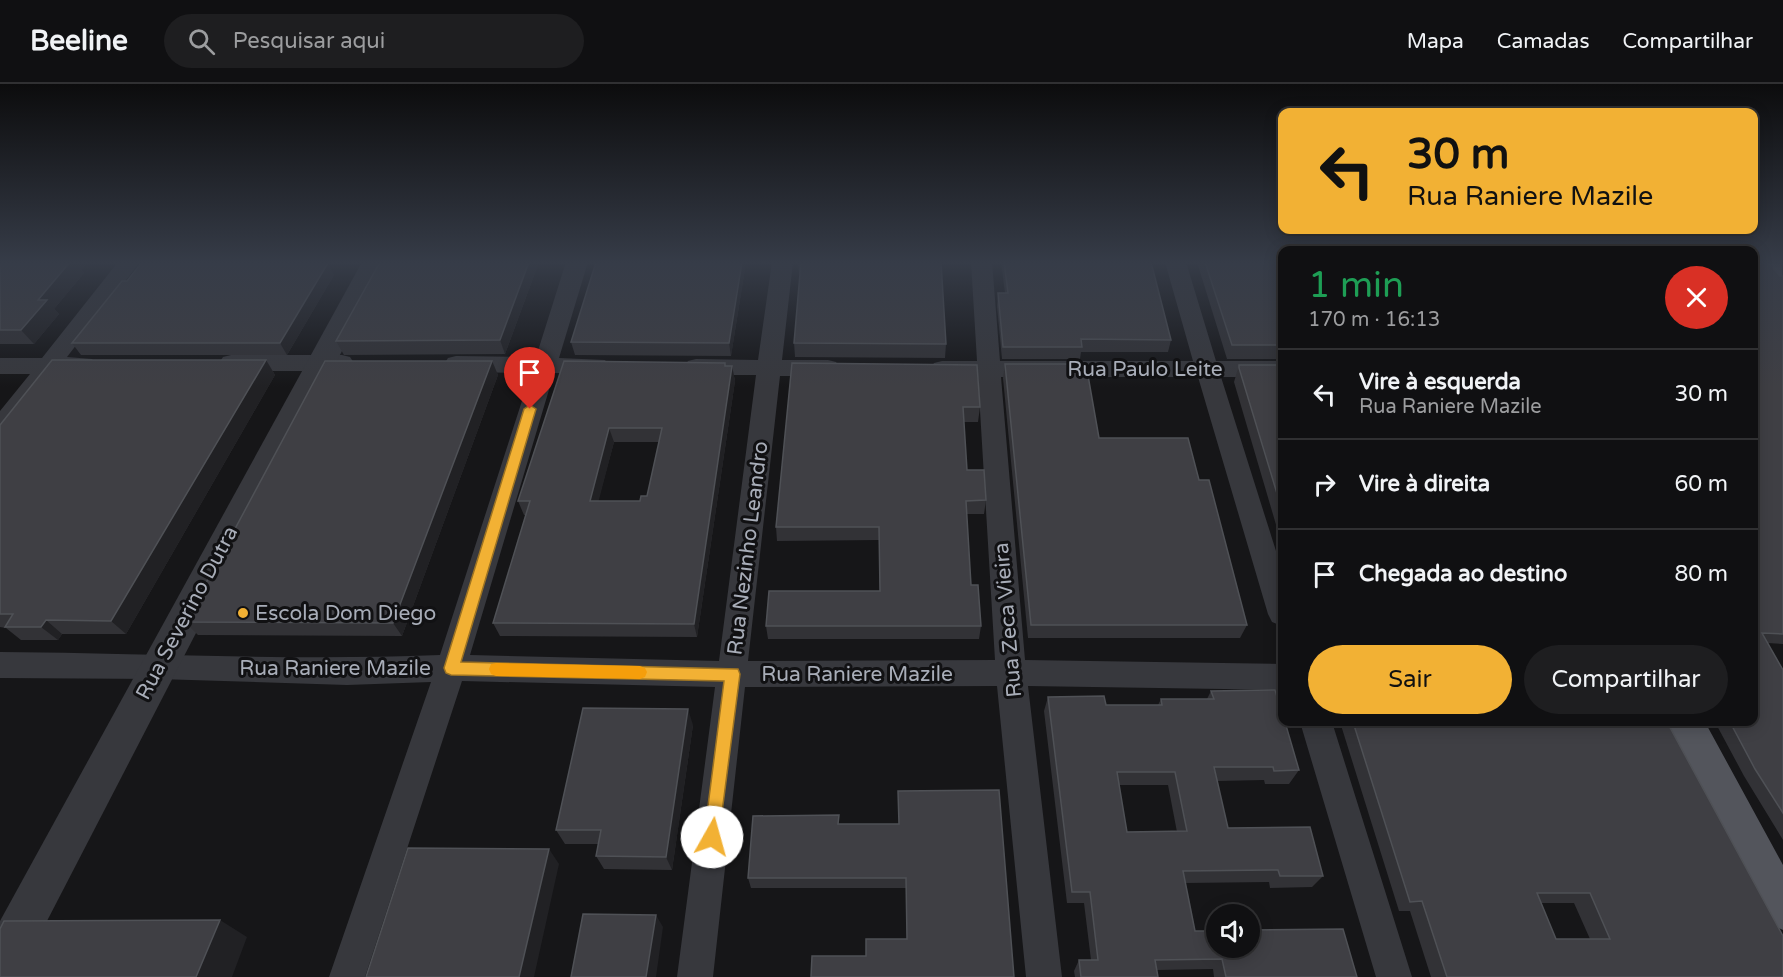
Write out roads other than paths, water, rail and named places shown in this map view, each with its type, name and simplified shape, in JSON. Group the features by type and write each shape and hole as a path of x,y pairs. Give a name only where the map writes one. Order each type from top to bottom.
{"main road":[{"path":"1687,726 1783,908"}],"street":[{"path":"0,428 97,304"},
{"name":"Rua Severino Dutra","path":"0,966 353,304"},
{"path":"347,977 451,668 563,304"},
{"name":"Rua Nezinho Leandro","path":"695,977 777,304"},
{"name":"Rua Zeca Vieira","path":"984,304 1011,673 1044,977"},
{"path":"1188,304 1278,601"},
{"path":"205,364 368,363"},
{"path":"438,364 615,366"},
{"path":"0,366 110,365"},
{"path":"674,367 850,368"},
{"name":"Rua Paulo Leite","path":"919,369 1278,369"},
{"name":"Rua Raniere Mazile","path":"0,665 158,666 347,672 451,668 732,674 1011,673 1278,677"},
{"path":"1317,726 1394,977"}],"place":[{"name":"Escola Dom Diego","path":"243,613"}]}
